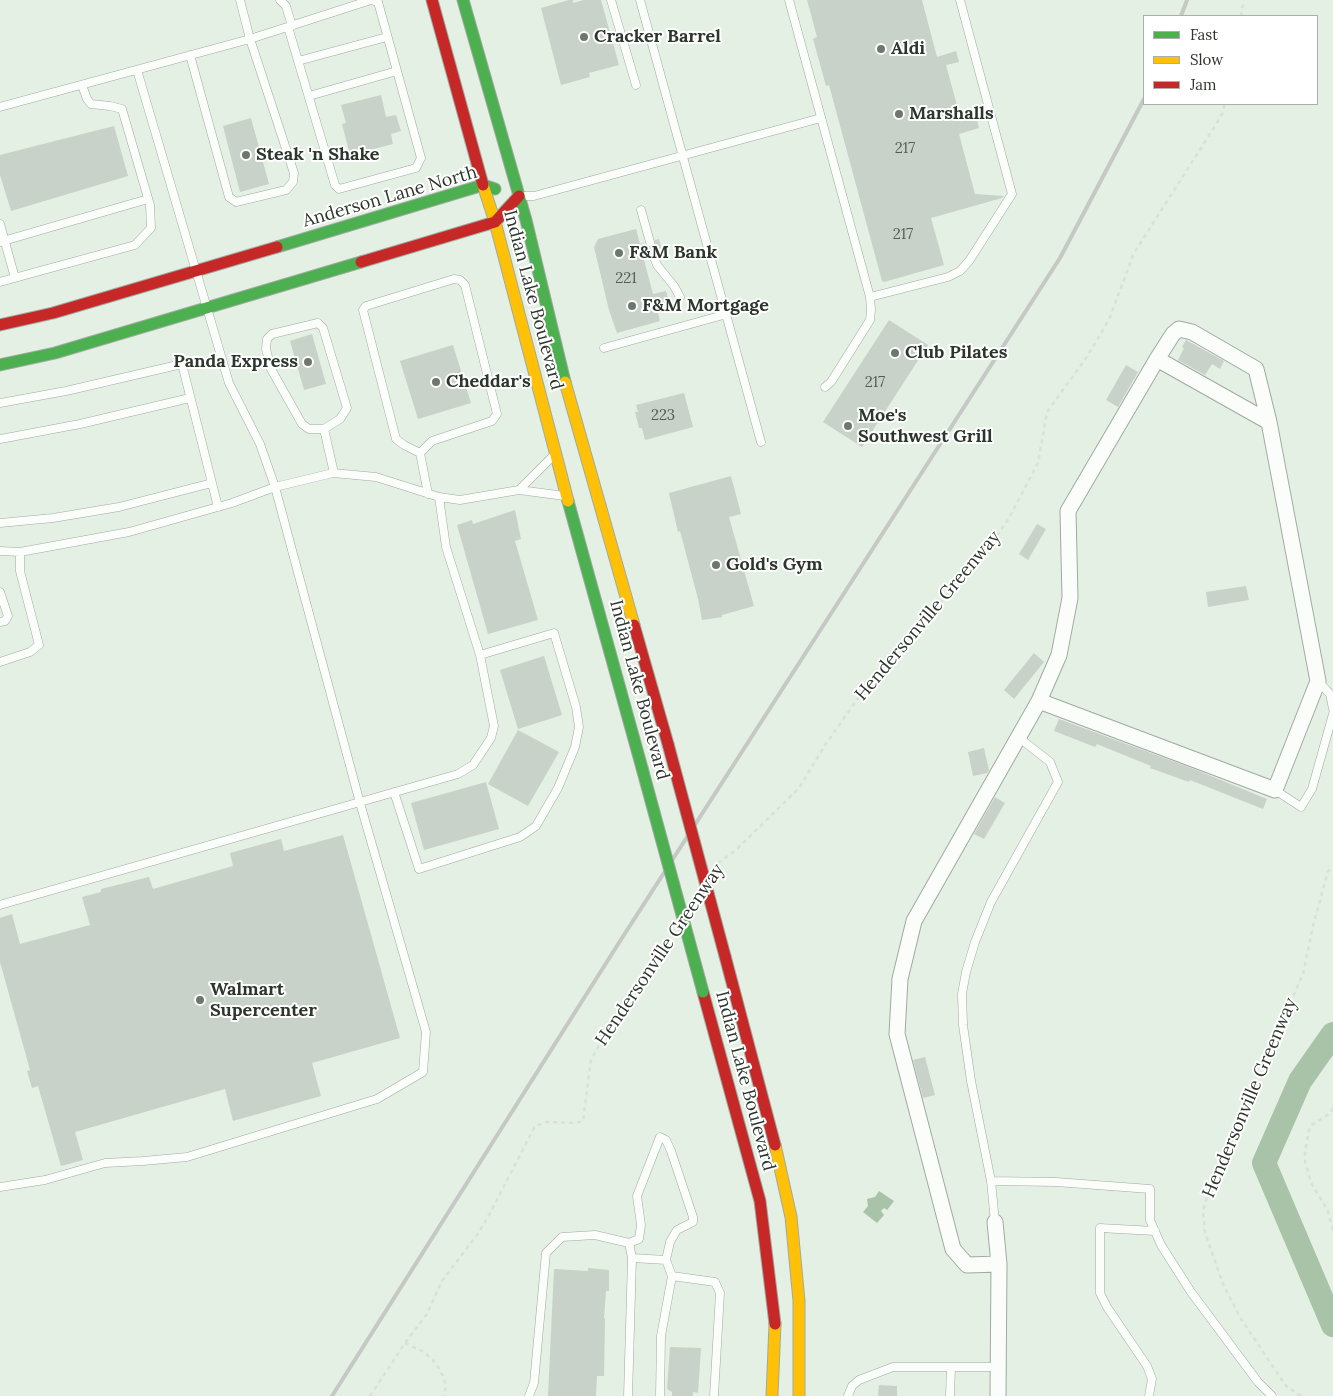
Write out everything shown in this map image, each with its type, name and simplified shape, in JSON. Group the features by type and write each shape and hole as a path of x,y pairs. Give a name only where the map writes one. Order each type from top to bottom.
{"main road":[{"name":"Indian Lake Boulevard","path":"432,0 495,222 555,453 760,1202 775,1327 772,1396"},
{"name":"Indian Lake Boulevard","path":"463,0 519,196 570,404 668,744 770,1122 791,1217 799,1301 799,1396"},
{"name":"Anderson Lane North","path":"0,325 53,313 196,272 483,185 519,196"},
{"path":"0,365 56,352 495,222 519,196"}],"street":[{"path":"999,1264 967,1265 953,1250 897,1034 900,979 914,921 1039,701 1060,655 1070,598 1068,511 1173,334 1179,329 1192,332 1256,369 1269,422 1318,681 1275,790 1039,701"},
{"path":"1157,359 1269,422"},
{"path":"994,1222 999,1264 998,1396"}],"lane":[{"path":"190,55 229,196 236,202 286,190 293,182 294,173 250,39 240,0"},
{"path":"0,108 250,39 290,26 371,0 378,2 421,158 416,168 339,189 335,185 298,61 290,26 286,6 280,0"},
{"path":"611,0 636,86"},
{"path":"640,0 761,442"},
{"path":"789,0 870,297 870,320 831,382 825,387"},
{"path":"870,297 960,271 969,261 1012,194 960,0"},
{"path":"298,61 387,36"},
{"path":"0,1187 45,1180 105,1163 143,1162 187,1157 377,1099 423,1072 426,1032 360,803 275,486 260,444 229,382 138,70"},
{"path":"309,96 397,71"},
{"path":"0,282 135,246 151,228 148,199 122,110 110,106 91,104 82,85"},
{"path":"519,196 534,196 821,118"},
{"path":"2,241 148,199"},
{"path":"641,210 650,242"},
{"path":"0,224 2,241 16,278"},
{"path":"654,257 657,265 674,286 680,297"},
{"path":"454,279 460,280 465,285 498,414 492,421 432,441 420,453 396,439 363,310 366,306 375,303 454,279"},
{"path":"604,348 727,314"},
{"path":"318,323 323,328 347,408 340,419 324,429 309,429 302,424 271,369 266,349 267,340 272,334 318,323"},
{"path":"0,403 66,391 182,364 218,506"},
{"path":"0,439 80,424 190,398"},
{"path":"324,429 334,473"},
{"path":"420,453 428,494"},
{"path":"519,490 555,453"},
{"path":"0,552 20,552 129,532 218,506 275,486 334,473 376,477 439,498 460,500 519,490 568,496"},
{"path":"0,523 53,518 119,507 212,483"},
{"path":"0,905 458,774 473,765 491,738 494,726 480,655 446,547 439,498"},
{"path":"0,662 30,652 39,644 20,571 20,552"},
{"path":"0,592 8,616 0,622"},
{"path":"394,792 419,869 520,837 536,826 558,788 575,747 579,727 576,707 554,633 480,655"},
{"path":"1318,681 1330,694 1333,709"},
{"path":"1275,790 1301,807 1312,789 1333,714"},
{"path":"994,1222 991,1181 971,1081 963,1025 962,994 974,942 991,902 1058,782 1050,762 1018,737"},
{"path":"529,1396 534,1383 546,1252 562,1237 595,1236 629,1243 639,1239 641,1225 637,1196 660,1137 666,1140 671,1151 693,1217 693,1222 678,1230 670,1242 666,1260 672,1276 661,1336 660,1396"},
{"path":"991,1181 1056,1182 1150,1189 1150,1220 1161,1245 1192,1292 1258,1382 1272,1396"},
{"path":"1149,1396 1152,1379 1147,1366 1107,1307 1100,1293 1100,1228 1155,1231"},
{"path":"628,1396 632,1258 629,1243"},
{"path":"632,1258 666,1260"},
{"path":"672,1276 715,1282 720,1293 714,1396"},
{"path":"950,1396 951,1366"},
{"path":"848,1396 852,1386 859,1380 893,1367 998,1367"}],"path":[{"path":"1241,15 1244,0"},
{"name":"Hendersonville Greenway","path":"714,870 720,862 736,850 799,788 825,745 870,680 986,550 1009,518 1038,463 1047,412 1099,337 1110,317 1134,253 1215,126 1225,105"},
{"name":"Hendersonville Greenway","path":"1301,1396 1286,1386 1241,1319 1223,1284 1205,1233 1203,1211 1208,1193 1228,1150 1246,1102 1303,974 1313,926 1328,871 1333,868"},
{"name":"Hendersonville Greenway","path":"370,1396 404,1343 427,1314 446,1276 468,1249 488,1217 534,1128 547,1122 581,1123 583,1121 591,1060 608,1027 620,1015 642,975 671,935"},
{"path":"1333,1108 1329,1114 1310,1126 1305,1151 1305,1161 1311,1183 1326,1209 1333,1230"},
{"path":"404,1343 424,1352 432,1359 443,1376 446,1385 444,1396"}],"shaded area":[{"path":"879,1191 894,1201 887,1210 884,1208 881,1211 884,1215 877,1223 863,1212 868,1206 867,1199 875,1197"}],"building":[{"path":"573,0 573,3 584,0 601,0 619,65 589,73 590,77 561,85 541,8"},
{"path":"807,0 922,0 937,57 956,51 959,62 946,65 958,109 975,112 979,128 959,134 975,194 1004,196 931,218 944,265 882,281 829,85 826,86 813,39 817,37"},
{"path":"381,95 386,117 396,115 401,131 391,134 393,144 350,155 342,124 346,123 341,105"},
{"name":"Steak 'n Shake","path":"251,118 269,184 240,192 223,126"},
{"path":"114,126 128,176 11,211 0,175 0,155"},
{"path":"636,229 640,244 644,243 646,246 652,247 655,244 655,240 659,239 663,255 660,256 657,252 652,252 649,254 649,259 644,260 653,294 666,291 670,305 657,309 660,321 617,333 609,310 594,247 598,239"},
{"path":"889,320 928,345 862,447 823,422"},
{"name":"Panda Express","path":"312,334 326,384 304,390 290,341"},
{"path":"1186,340 1224,361 1220,369 1212,364 1205,375 1178,360"},
{"name":"Cheddar's","path":"453,345 471,403 418,419 400,361"},
{"path":"1126,365 1138,372 1118,407 1106,400"},
{"path":"684,393 693,427 645,440 642,428 639,428 635,412 638,412 636,405"},
{"name":"Gold's Gym","path":"731,476 741,514 729,517 754,606 722,615 722,617 702,620 669,493"},
{"path":"515,510 521,539 515,541 538,620 488,634 457,525 472,520 473,524"},
{"path":"1037,524 1046,529 1028,560 1019,554"},
{"path":"1246,586 1249,600 1208,607 1206,592"},
{"path":"1034,653 1044,662 1014,699 1004,690"},
{"path":"544,656 562,715 518,729 500,670"},
{"path":"1059,719 1194,769 1267,799 1263,809 1190,780 1189,782 1150,768 1151,766 1097,744 1095,747 1054,731"},
{"path":"518,730 559,752 528,806 488,784"},
{"path":"984,748 989,770 987,773 973,776 968,752"},
{"path":"486,782 499,829 424,850 411,803"},
{"path":"995,797 1005,803 984,839 974,834"},
{"name":"Walmart Supercenter","path":"343,835 400,1038 312,1063 321,1096 233,1121 225,1089 75,1132 83,1160 61,1166 38,1086 32,1088 27,1071 30,1070 0,962 0,918 12,914 20,944 90,925 82,897 101,892 101,889 149,877 153,889 233,866 230,853 281,839 284,851"},
{"path":"925,1057 935,1095 923,1098 913,1060"},
{"path":"588,1268 609,1270 609,1291 606,1291 604,1318 604,1376 597,1376 596,1396 548,1396 554,1269 588,1271"},
{"path":"670,1347 701,1348 698,1393 693,1392 693,1396 672,1396 672,1392 667,1389"},
{"path":"879,1385 897,1386 897,1396 878,1396"}],"waterway":[{"path":"1333,1034 1300,1081 1264,1163 1333,1325"}],"railway":[{"path":"1181,15 1187,0"},
{"path":"332,1396 622,938 1060,258 1143,101"}],"traffic: fast":[{"path":"463,0 526,220 565,382"},
{"path":"277,247 483,185 495,189"},
{"path":"0,365 55,353 361,262"},
{"path":"568,501 642,768"},
{"path":"642,768 703,992"}],"traffic: slow":[{"path":"483,185 495,222 568,501"},
{"path":"565,382 634,625"},
{"path":"775,1145 791,1217 799,1301 799,1396"},
{"path":"772,1396 775,1324"}],"traffic: jam":[{"path":"432,0 483,185"},
{"path":"361,262 495,222 519,196"},
{"path":"0,325 53,313 277,247"},
{"path":"634,625 668,744"},
{"path":"668,744 725,956"},
{"path":"725,956 775,1145"},
{"path":"703,992 760,1201 775,1324"}],"place":[{"name":"Cracker Barrel","path":"584,37"},
{"name":"Aldi","path":"881,49"},
{"name":"Marshalls","path":"899,114"},
{"name":"Steak 'n Shake","path":"246,155"},
{"name":"F&M Bank","path":"619,253"},
{"name":"F&M Mortgage","path":"632,306"},
{"name":"Club Pilates","path":"895,353"},
{"name":"Panda Express","path":"308,362"},
{"name":"Cheddar's","path":"436,382"},
{"name":"Moe's Southwest Grill","path":"848,426"},
{"name":"Gold's Gym","path":"716,565"},
{"name":"Walmart Supercenter","path":"200,1000"}]}
